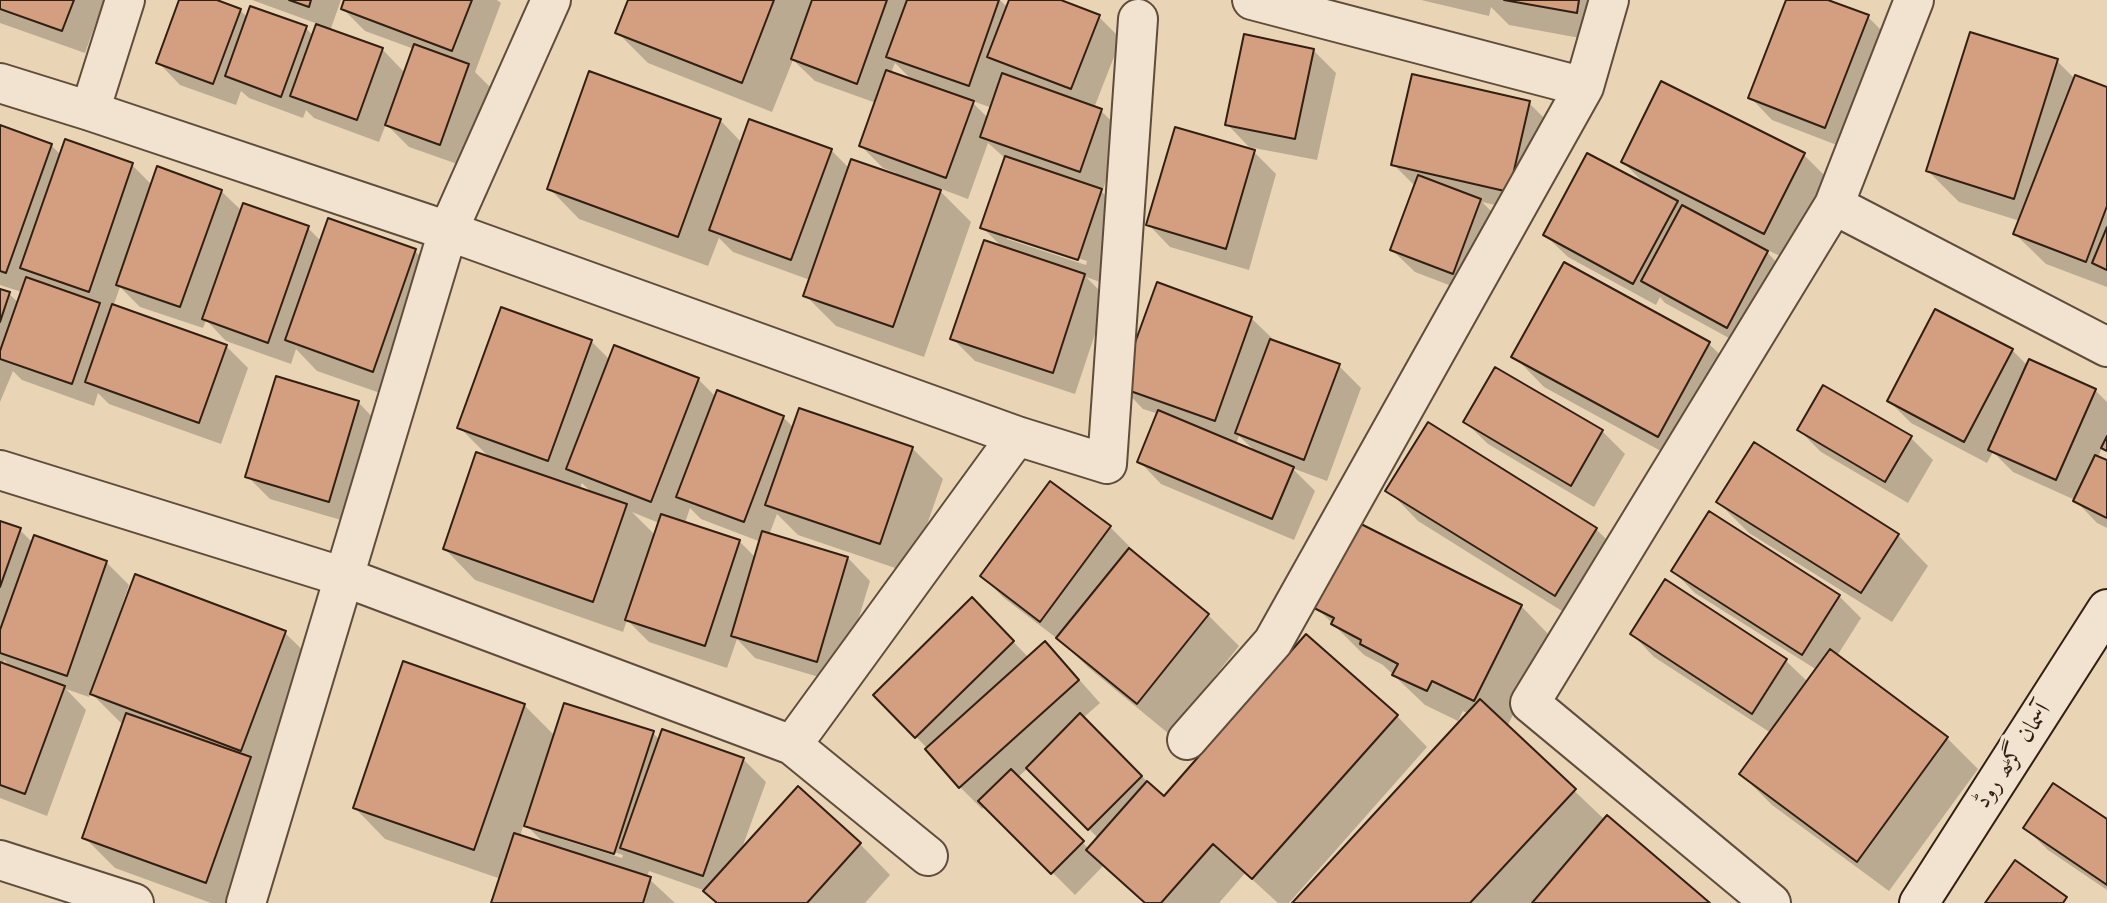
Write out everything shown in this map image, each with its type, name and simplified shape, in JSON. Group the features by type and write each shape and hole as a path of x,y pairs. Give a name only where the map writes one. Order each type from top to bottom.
{"street":[{"path":"90,111 125,0"},
{"path":"246,903 449,232 551,0"},
{"path":"1252,0 1584,87"},
{"path":"1187,740 1273,642 1584,87 1609,0"},
{"path":"1770,903 1530,703 1833,205 1914,0"},
{"path":"0,83 449,232 1017,436 1107,464 1138,19"},
{"path":"1833,205 2107,347"},
{"path":"792,745 1017,436"},
{"path":"0,470 344,577 792,745 928,856"},
{"name":"آسمان گڑھ روڈ","path":"1919,903 2107,609"},
{"path":"0,860 134,903"}],"building":[{"path":"0,0 74,0 62,31 0,9"},
{"path":"179,0 217,0 241,9 213,84 156,63"},
{"path":"289,0 311,0 309,7"},
{"path":"344,0 472,0 452,51 341,9"},
{"path":"628,0 774,0 742,83 615,33"},
{"path":"812,0 887,0 857,84 791,59"},
{"path":"907,0 999,0 969,86 886,57"},
{"path":"1009,0 1061,0 1100,15 1071,89 987,57"},
{"path":"1504,0 1579,0 1577,13"},
{"path":"1786,0 1828,0 1869,15 1825,128 1748,98"},
{"path":"250,6 307,26 281,97 225,76"},
{"path":"316,24 383,48 357,120 290,96"},
{"path":"1970,32 2058,59 2014,199 1926,171"},
{"path":"1244,34 1314,49 1295,139 1225,125"},
{"path":"414,44 469,64 440,145 385,125"},
{"path":"886,70 974,101 946,178 859,146"},
{"path":"589,71 721,119 678,237 547,189"},
{"path":"1002,73 1102,109 1080,172 980,137"},
{"path":"1412,74 1530,101 1509,192 1391,165"},
{"path":"2075,75 2107,87 2107,206 2086,262 2013,234"},
{"path":"1661,81 1805,153 1764,234 1621,162"},
{"path":"749,119 832,149 791,260 709,230"},
{"path":"0,125 52,144 6,273 0,271"},
{"path":"1175,127 1255,150 1226,249 1146,225"},
{"path":"65,139 133,163 89,292 20,268"},
{"path":"1587,153 1678,201 1633,284 1543,235"},
{"path":"1005,156 1102,189 1078,260 980,228"},
{"path":"851,159 941,190 893,327 803,296"},
{"path":"157,166 222,190 180,307 116,285"},
{"path":"1418,175 1481,199 1453,274 1390,250"},
{"path":"243,203 309,226 268,343 202,319"},
{"path":"1682,205 1768,251 1727,328 1641,281"},
{"path":"328,218 416,249 373,372 285,340"},
{"path":"2107,227 2107,270 2092,263"},
{"path":"984,240 1085,274 1053,373 950,339"},
{"path":"1564,262 1710,342 1658,437 1511,357"},
{"path":"26,277 100,303 72,384 0,359 0,351"},
{"path":"1157,282 1252,317 1215,421 1119,387"},
{"path":"0,289 10,292 0,322"},
{"path":"112,304 227,345 199,423 85,382"},
{"path":"501,307 592,340 548,461 457,428"},
{"path":"1935,309 2013,349 1964,442 1887,401"},
{"path":"1270,339 1340,364 1304,460 1235,433"},
{"path":"614,345 699,378 651,502 566,469"},
{"path":"2029,359 2096,389 2056,480 1988,450"},
{"path":"1495,367 1603,430 1571,486 1463,422"},
{"path":"276,376 359,401 329,502 245,477"},
{"path":"1823,385 1912,436 1885,482 1797,430"},
{"path":"717,390 784,416 744,522 676,497"},
{"path":"799,408 913,447 880,544 765,505"},
{"path":"1158,410 1294,467 1272,519 1137,462"},
{"path":"1428,422 1597,528 1555,596 1385,491"},
{"path":"2107,436 2107,451 2101,448"},
{"path":"1754,442 1899,534 1861,593 1716,502"},
{"path":"476,452 627,504 593,602 443,549"},
{"path":"2095,455 2107,460 2107,518 2073,501"},
{"path":"1050,481 1111,526 1040,622 980,576"},
{"path":"1709,511 1840,595 1802,655 1671,571"},
{"path":"661,514 740,540 705,646 625,620"},
{"path":"0,521 21,528 0,587"},
{"path":"1357,522 1522,605 1474,701 1432,681 1427,691 1392,675 1398,664 1360,644 1361,640 1331,624 1334,618 1314,608"},
{"path":"762,531 848,557 817,662 731,636"},
{"path":"34,535 107,561 67,676 0,653 0,630"},
{"path":"1129,548 1209,614 1137,704 1056,638"},
{"path":"135,574 286,631 241,751 90,694"},
{"path":"1665,579 1787,659 1752,714 1630,634"},
{"path":"972,597 1014,641 915,738 873,695"},
{"path":"1306,634 1398,715 1252,879 1213,844 1161,903 1145,903 1086,850 1147,781 1164,796"},
{"path":"1045,641 1079,680 959,788 925,749"},
{"path":"1830,649 1948,737 1857,862 1739,774"},
{"path":"403,661 525,704 474,850 353,808"},
{"path":"0,662 65,686 25,794 0,785"},
{"path":"1480,699 1576,789 1470,903 1292,903"},
{"path":"564,703 654,731 614,854 524,826"},
{"path":"126,713 251,757 206,883 82,838"},
{"path":"1080,713 1142,776 1088,830 1026,768"},
{"path":"662,729 744,758 703,876 620,848"},
{"path":"1011,769 1084,841 1051,874 978,801"},
{"path":"2053,783 2107,819 2107,885 2023,828"},
{"path":"798,786 861,843 807,903 717,903 703,891"},
{"path":"1607,815 1710,903 1532,903"},
{"path":"514,833 651,877 643,903 491,903"},
{"path":"2015,860 2067,897 2063,903 1985,903"}]}
